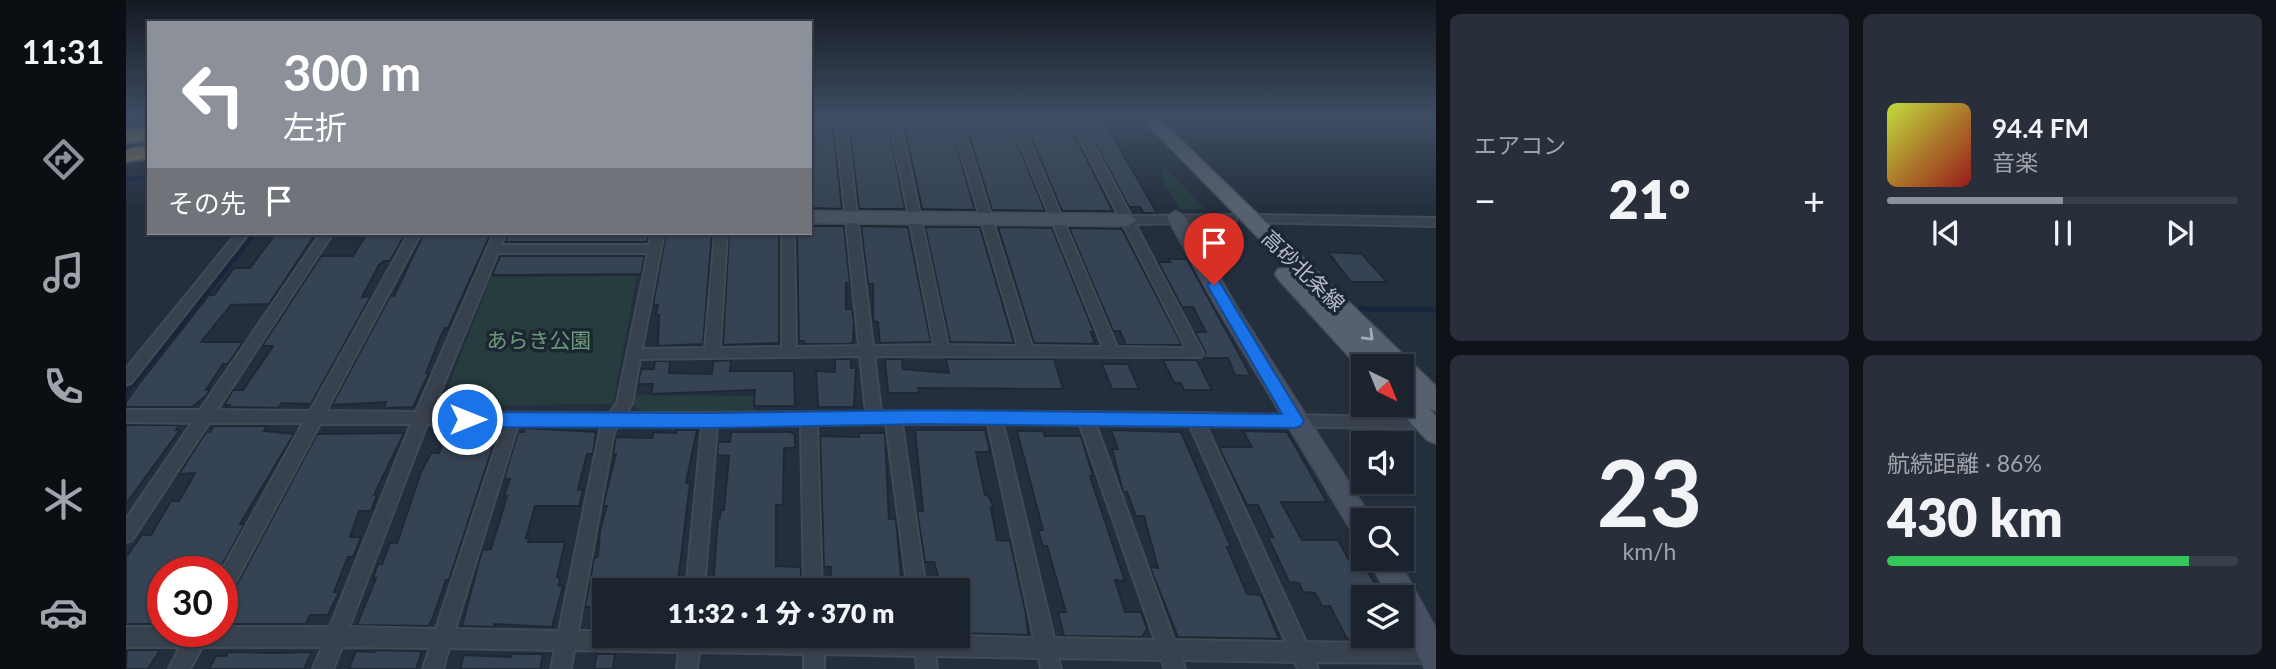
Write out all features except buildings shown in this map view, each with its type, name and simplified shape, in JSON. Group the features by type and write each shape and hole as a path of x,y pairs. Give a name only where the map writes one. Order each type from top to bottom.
{"highway":[{"path":"126,156 147,152"},
{"path":"126,165 147,162"}],"main road":[{"name":"高砂北条線","path":"1166,147 1387,354"},
{"name":"高砂北条線","path":"1175,147 1360,354"},
{"name":"高砂北条線","path":"1414,389 1433,420"},
{"path":"1414,407 1433,420"}],"street":[{"path":"844,147 874,418"},
{"path":"900,147 942,350"},
{"path":"965,147 1027,352"},
{"path":"1027,147 1113,353"},
{"path":"634,354 942,350 1196,353 1090,147"},
{"path":"812,218 1128,220 1176,217 1436,222"},
{"path":"1176,217 1227,308 1351,508"},
{"path":"126,379 241,235"},
{"path":"126,534 326,235"},
{"path":"238,558 414,235"},
{"path":"323,669 421,419 499,235"},
{"path":"561,669 607,431 624,404 658,235"},
{"path":"712,353 721,235"},
{"path":"788,235 789,352"},
{"path":"493,248 655,248"},
{"path":"126,416 614,420 1433,420"},
{"path":"809,418 813,578"},
{"path":"893,418 915,578"},
{"path":"994,418 1051,669"},
{"path":"433,669 512,419"},
{"path":"1086,419 1172,660"},
{"path":"1195,419 1304,661"},
{"path":"696,578 709,420"},
{"path":"970,645 1172,660 1304,661 1435,656 1389,571"},
{"path":"126,637 147,636"},
{"path":"238,636 592,641"},
{"path":"179,669 191,647"},
{"path":"687,669 689,648"},
{"path":"814,648 814,669"},
{"path":"925,648 927,669"}],"green space":[{"path":"1163,168 1205,209 1181,210 1162,179"},
{"name":"あらき公園","path":"637,276 613,404 441,406 491,277"},
{"path":"634,395 754,396 754,411 641,411 632,405"}],"waterway":[{"path":"126,179 147,178"},
{"path":"233,261 253,235"},
{"path":"126,393 234,259"},
{"path":"1360,309 1436,310"}],"route":[{"path":"467,419 927,417 1295,421 1214,285"}]}
